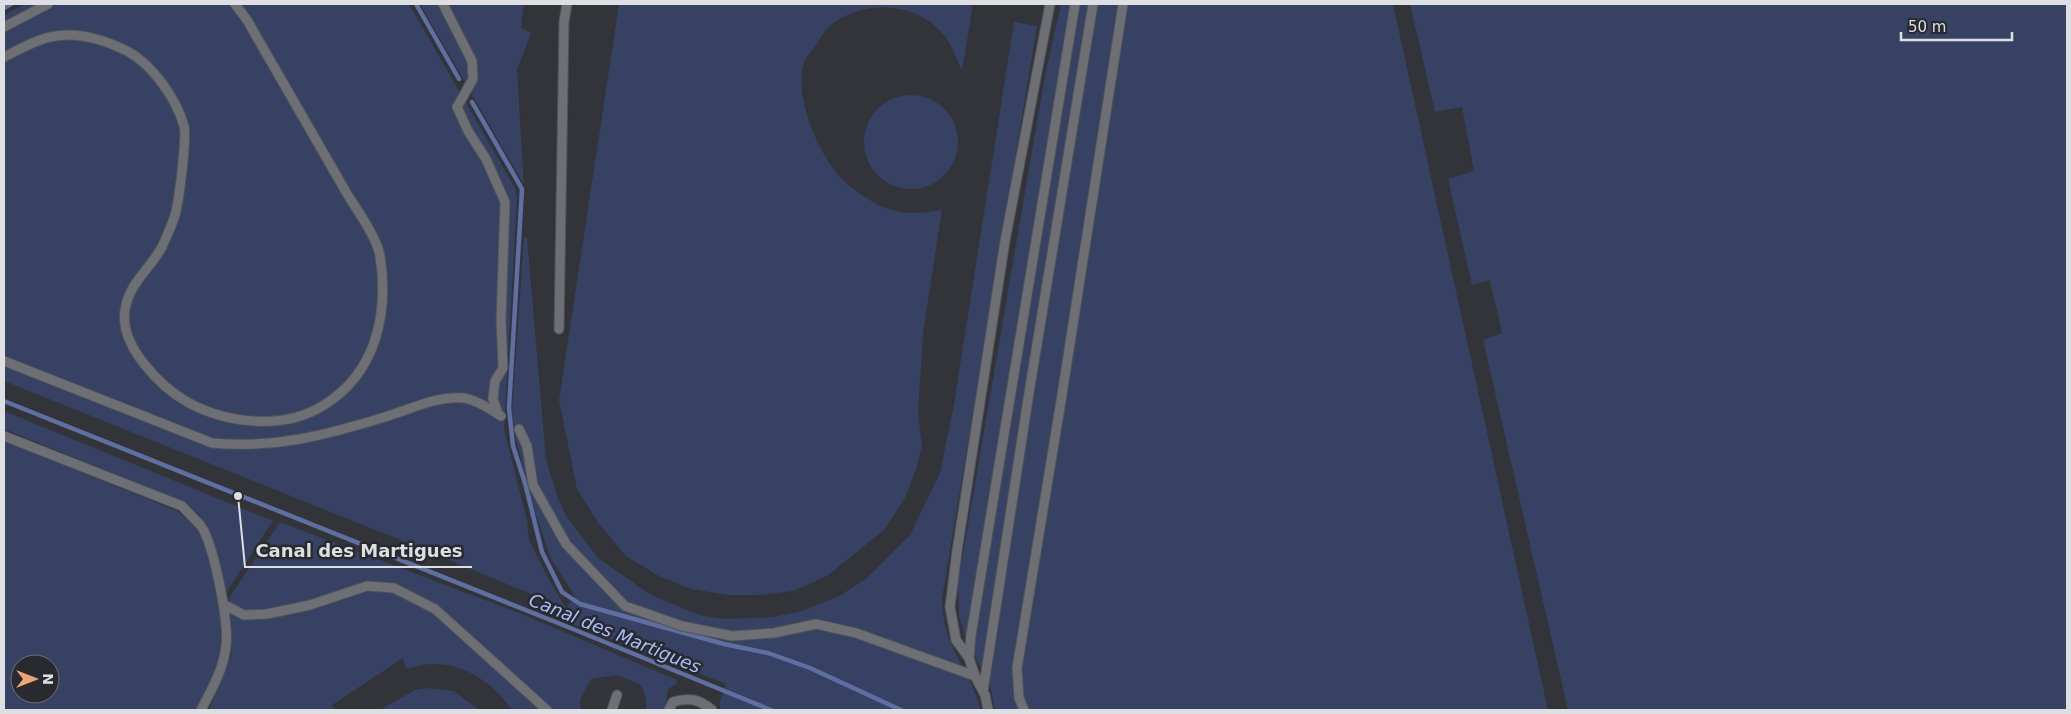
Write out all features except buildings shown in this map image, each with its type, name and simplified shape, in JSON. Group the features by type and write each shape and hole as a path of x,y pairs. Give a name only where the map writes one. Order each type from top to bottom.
{"lane":[{"path":"4,27 48,4"},
{"path":"4,57 50,36 77,36 108,42 139,58 157,76 185,128 182,162 175,215 160,249 134,284 125,311 129,333 144,366 163,386 189,403 219,416 254,420 284,420 312,413 338,396 362,371 376,338 382,311 380,254 262,46 235,4"},
{"path":"4,361 212,443 238,445 283,443 319,436 436,400 465,398 499,415 494,399 496,381 503,368 501,321 505,202 486,159 468,131 457,107 473,79 472,61 443,4"},
{"path":"559,329 564,22 568,4"},
{"path":"988,710 983,691 975,676 969,658 956,640 950,607 1005,242 1050,4"},
{"path":"969,658 1075,4"},
{"path":"983,691 1029,393 1093,4"},
{"path":"1024,710 1019,698 1017,668 1062,401 1123,4"},
{"path":"519,428 527,446 533,485 566,544 625,606 682,626 732,636 774,633 816,624 856,633 975,676"},
{"path":"4,436 182,506 202,527 213,557 223,604 226,646 213,688 201,710"},
{"path":"223,604 244,615 267,614 310,605 366,586 394,588 435,609 547,710"},
{"path":"612,710 617,695"},
{"path":"668,710 672,702 686,698 699,701 712,710"}],"shaded area":[{"path":"25,4 409,4 515,188 517,198 504,429 527,520 529,540 549,580 566,608 575,596 551,559 535,512 515,436 512,411 524,237 527,238 546,459 558,499 567,517 598,558 651,595 699,615 725,619 773,617 802,611 839,596 866,579 910,535 940,473 954,404 1014,22 1037,26 942,599 946,630 970,681 981,710 720,710 720,701 726,684 557,618 565,608 4,381 4,15"},
{"path":"420,4 524,4 521,28 531,33 517,70 524,185"},
{"path":"619,4 973,4 962,71 948,41 935,26 911,12 882,8 854,12 841,18 824,33 804,63 801,76 802,91 809,122 823,153 839,176 861,194 886,208 921,213 942,210 923,333 918,414 922,445 917,467 905,498 884,530 827,576 793,591 759,595 728,595 691,589 657,575 626,556 599,524 577,489 559,400"},
{"path":"1061,4 1393,4 1548,710 995,710 990,685 966,639 959,616 958,583 1045,75"},
{"path":"1410,4 2067,4 2067,710 1568,710 1483,340 1502,333 1490,280 1472,285 1448,179 1474,171 1462,107 1435,112"},
{"path":"911,95 929,98 944,109 955,124 958,142 955,160 944,175 929,186 911,189 893,186 878,175 867,160 864,142 867,124 878,109 893,98"},
{"path":"4,411 273,521 226,593 207,525 186,503 4,429"},
{"path":"4,441 177,511 201,536 209,557 220,606 222,645 216,670 198,710 4,710"},
{"path":"280,522 519,613 677,680 676,684 668,689 665,710 646,710 646,698 641,685 617,675 591,679 580,700 581,710 512,710 488,684 468,672 456,667 433,664 406,669 403,658 332,705 335,710 209,710 231,655 232,631 229,598"},
{"path":"428,688 454,691 479,710 380,710 415,690"}],"waterway":[{"path":"4,8 11,4"},
{"path":"416,4 459,79"},
{"path":"472,102 522,189 509,408 513,446 525,483 542,552 562,592 580,604 724,644 768,653 810,668 901,710"},
{"name":"Canal des Martigues","path":"4,401 771,710"}],"place":[{"name":"Canal des Martigues","path":"238,496"}]}
